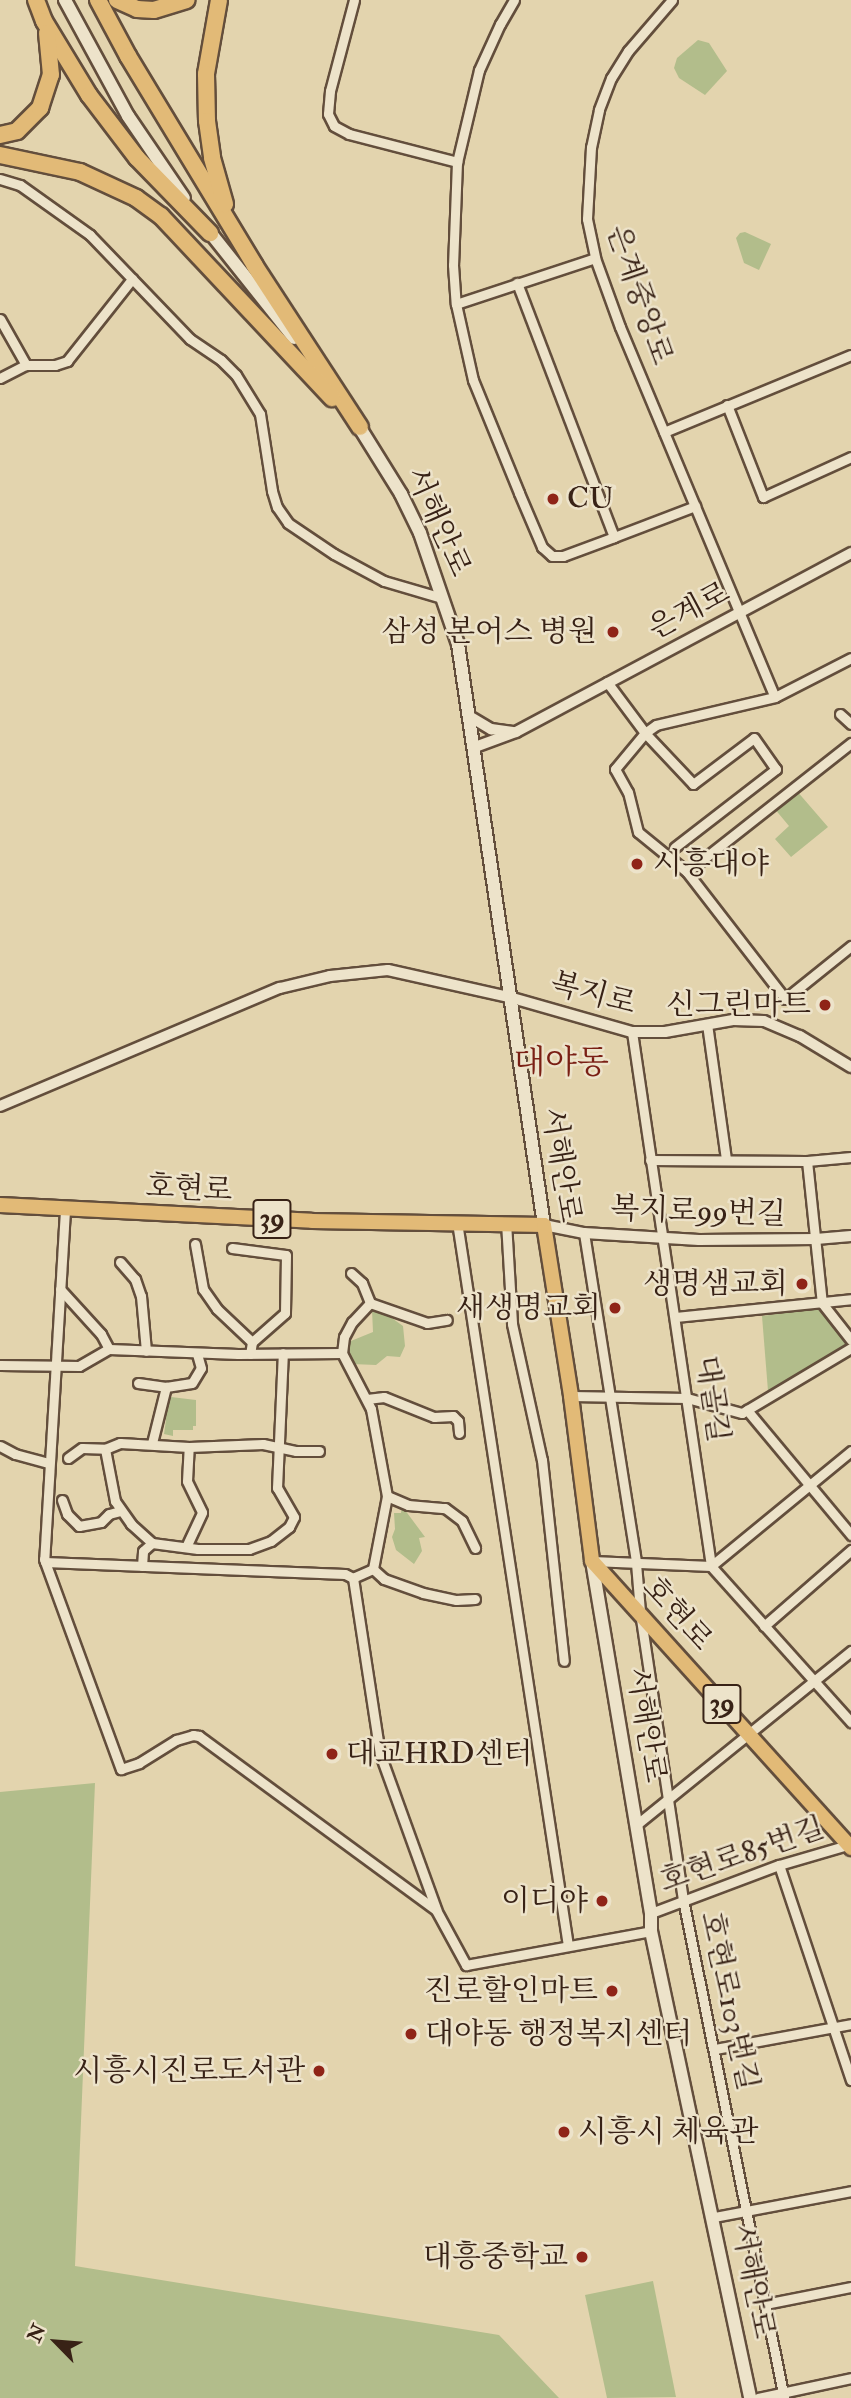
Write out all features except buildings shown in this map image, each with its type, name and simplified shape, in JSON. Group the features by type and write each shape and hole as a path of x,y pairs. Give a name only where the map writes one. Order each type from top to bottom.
{"highway":[{"path":"36,0 44,20 89,95 136,158 210,233"},
{"path":"98,0 255,266 360,428"},
{"path":"117,0 137,9 154,10 186,0"},
{"path":"219,0 206,74 206,121 220,193 255,266"},
{"path":"0,135 17,131 29,122 47,93 51,75 44,20"},
{"path":"0,155 80,172 136,198 162,216 360,428"}],"main road":[{"name":"서해안로","path":"65,0 128,116 210,233 360,428 421,533 458,644 571,1396 592,1561 651,1913 651,1931 714,2217 750,2398"},
{"name":"호현로","path":"0,1205 312,1221 506,1222 544,1225"},
{"name":"호현로","path":"592,1561 851,1846"}],"street":[{"path":"354,0 330,91 328,114 334,126 349,134 457,162"},
{"path":"514,0 500,23 479,70 457,162 453,265 456,304 474,380 542,547 552,556 563,556 695,506"},
{"name":"은계중앙로","path":"672,0 628,51 611,78 599,110 587,186 587,219 595,258 664,432 775,697"},
{"path":"0,179 20,185 81,228 190,338 229,367 245,387 260,414 272,491 277,507 288,523 334,554 384,580 443,598"},
{"path":"456,304 595,258"},
{"path":"0,377 26,365 55,365 67,360 132,279"},
{"path":"517,283 614,537"},
{"path":"0,319 26,365"},
{"path":"664,432 851,355"},
{"path":"727,405 763,498 851,457"},
{"name":"은계로","path":"475,747 516,732 851,553"},
{"path":"851,658 775,697 656,725 645,733 615,769 629,797 638,832 687,872 785,999 851,946"},
{"path":"607,682 645,733 693,784 754,738 776,769 675,848"},
{"path":"840,714 851,724"},
{"path":"469,716 491,729 516,732"},
{"path":"687,872 851,743"},
{"name":"복지로","path":"0,1106 280,988 330,976 388,970 509,997 632,1032 665,1032 742,1020 773,1023 851,1067"},
{"path":"707,1024 726,1159"},
{"name":"대골길","path":"632,1032 711,1566"},
{"path":"650,1160 807,1161 851,1157"},
{"path":"807,1161 822,1303 851,1340"},
{"path":"65,1210 45,1562 121,1769 139,1763 176,1740 193,1735 199,1737 436,1910"},
{"path":"457,1222 568,1946"},
{"path":"506,1222 512,1324 542,1460 564,1661"},
{"name":"복지로99번길","path":"544,1225 584,1233 726,1241 816,1240 851,1236"},
{"name":"호현로103번길","path":"584,1233 636,1563 640,1612 684,1900 783,2396"},
{"path":"195,1244 203,1289 217,1309 252,1342"},
{"path":"232,1248 286,1255 285,1313 252,1342 250,1354"},
{"path":"120,1262 135,1279 141,1296 145,1351"},
{"path":"351,1273 362,1283 370,1303 427,1323 447,1320"},
{"path":"60,1289 101,1334 109,1349"},
{"path":"675,1317 851,1299"},
{"path":"370,1303 352,1322 344,1337 342,1353 372,1409 387,1496 373,1569"},
{"path":"571,1396 687,1398 742,1413 851,1348"},
{"path":"0,1365 56,1368 79,1366 109,1349 197,1354 342,1353"},
{"path":"105,1450 107,1472 120,1511 152,1543 249,1549 271,1541 289,1527 294,1517 277,1488 283,1353"},
{"path":"138,1383 166,1387 192,1382 201,1368 197,1354"},
{"path":"152,1443 166,1387"},
{"path":"367,1399 383,1397 434,1417 453,1416 458,1421 459,1433"},
{"path":"747,1410 851,1535"},
{"path":"68,1458 82,1448 105,1450 120,1443 189,1447 278,1445 296,1451 319,1451"},
{"path":"0,1446 15,1454 49,1463"},
{"path":"186,1547 202,1512 187,1482 189,1447"},
{"path":"592,1561 711,1566 851,1451"},
{"path":"387,1496 408,1505 445,1508 462,1521 475,1548"},
{"path":"62,1500 67,1514 79,1526 101,1522 109,1514 120,1511"},
{"path":"142,1566 143,1551 152,1543"},
{"path":"764,1626 851,1550"},
{"path":"45,1562 345,1574 354,1578 373,1569"},
{"path":"711,1566 851,1722"},
{"path":"373,1569 384,1579 423,1593 456,1601 475,1599"},
{"path":"354,1578 380,1754 436,1910 466,1965 651,1931"},
{"path":"636,1825 851,1651"},
{"name":"호현로85번길","path":"651,1913 779,1865 851,1846"},
{"path":"779,1865 851,2080"},
{"path":"715,2049 851,2024"},
{"path":"714,2217 851,2191"},
{"path":"765,2304 851,2287"},
{"path":"758,2398 783,2396 851,2378"}],"green space":[{"path":"698,40 709,43 727,71 705,95 679,78 674,68 677,58"},
{"path":"745,232 771,244 759,270 744,263 736,238"},
{"path":"796,790 828,827 791,857 775,839 789,826 774,808"},
{"path":"819,1308 849,1348 768,1391 762,1316"},
{"path":"372,1310 382,1311 403,1326 405,1346 400,1357 387,1356 376,1365 352,1364 346,1343 373,1332"},
{"path":"171,1397 196,1400 196,1426 193,1426 193,1430 173,1430 173,1436 164,1434 166,1420 163,1416"},
{"path":"402,1506 425,1537 419,1538 422,1551 414,1564 396,1550 392,1537 395,1529 394,1513 401,1513"},
{"path":"95,1783 75,2266 499,2335 559,2398 0,2398 0,1792"},
{"path":"653,2281 676,2397 607,2398 585,2295"}],"place":[{"name":"CU","path":"553,499"},
{"name":"삼성 본어스 병원","path":"613,632"},
{"name":"시흥대야","path":"637,864"},
{"name":"신그린마트","path":"825,1005"},
{"name":"생명샘교회","path":"802,1284"},
{"name":"새생명교회","path":"615,1308"},
{"name":"대교HRD센터","path":"332,1754"},
{"name":"이디야","path":"602,1901"},
{"name":"진로할인마트","path":"612,1991"},
{"name":"대야동 행정복지센터","path":"411,2034"},
{"name":"시흥시진로도서관","path":"319,2071"},
{"name":"시흥시 체육관","path":"564,2132"},
{"name":"대흥중학교","path":"582,2257"}],"district":[{"name":"대야동","path":"561,1063"}]}
